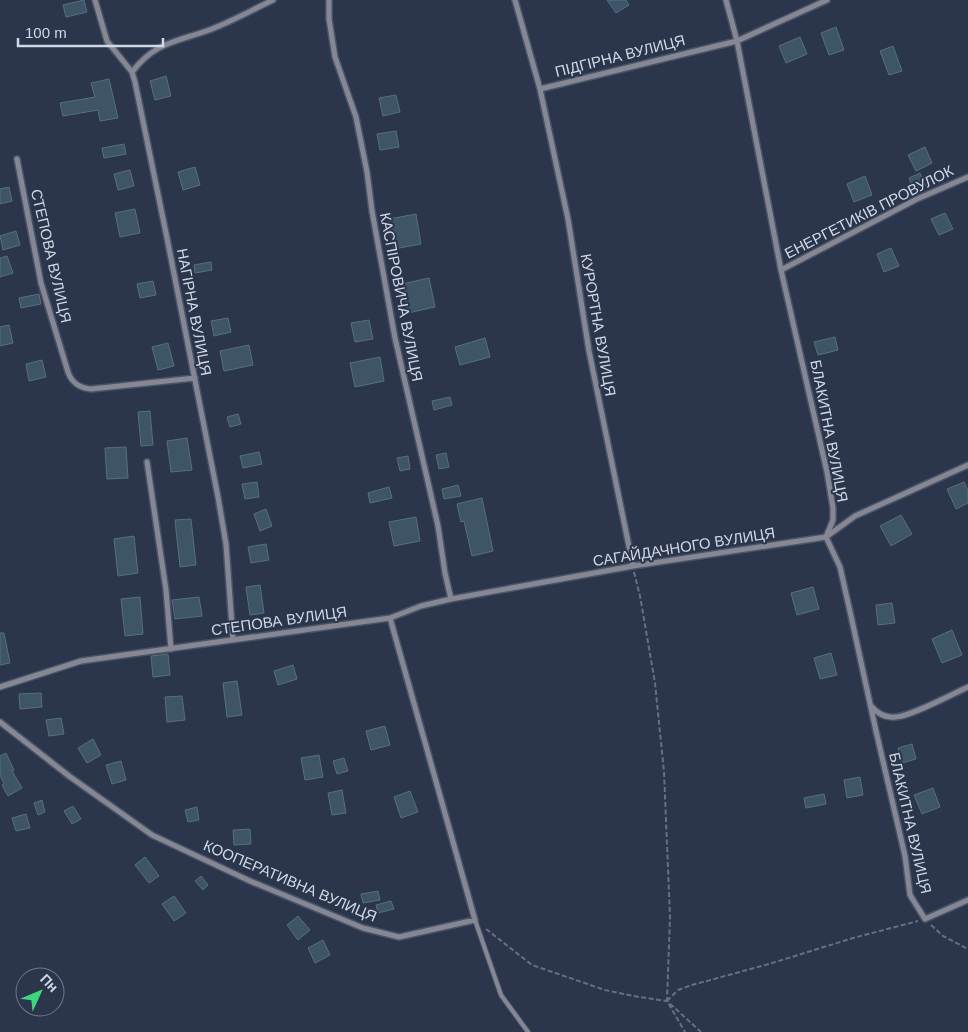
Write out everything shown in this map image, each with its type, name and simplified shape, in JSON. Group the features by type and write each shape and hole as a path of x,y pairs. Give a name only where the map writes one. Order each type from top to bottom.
{"street":[{"name":"НАГІРНА ВУЛИЦЯ","path":"95,0 107,41 132,72 195,378 226,544 233,640"},
{"path":"132,72 143,59 158,48 208,30 273,0"},
{"name":"КАСПІРОВИЧА ВУЛИЦЯ","path":"329,0 329,19 335,57 356,118 395,338 438,526 451,600"},
{"name":"ПІДГІРНА ВУЛИЦЯ","path":"515,0 540,89 737,41 827,0"},
{"name":"БЛАКИТНА ВУЛИЦЯ","path":"726,0 737,41 781,270 827,472 833,520 826,537 840,566 905,856 910,895 925,919"},
{"name":"КУРОРТНА ВУЛИЦЯ","path":"540,89 568,219 589,351 632,566"},
{"name":"СТЕПОВА ВУЛИЦЯ","path":"17,160 41,283 72,381 81,387 91,389 195,378"},
{"name":"ЕНЕРГЕТИКІВ ПРОВУЛОК","path":"781,270 918,199 968,177"},
{"path":"147,462 166,590 171,649"},
{"name":"САГАЙДАЧНОГО ВУЛИЦЯ","path":"390,618 421,606 632,566 826,537 855,516 968,465"},
{"path":"390,618 475,920"},
{"name":"СТЕПОВА ВУЛИЦЯ","path":"0,687 81,660 390,618"},
{"path":"871,705 881,714 894,718 968,687"},
{"name":"КООПЕРАТИВНА ВУЛИЦЯ","path":"0,722 69,776 152,835 258,885 363,928 398,937 475,920"},
{"path":"925,919 968,900"}],"lane":[{"path":"475,920 501,995 528,1032"}],"path":[{"path":"632,566 640,596 655,683 664,772 670,917 668,1001 686,1032"},
{"path":"668,1001 678,990 692,984 925,919 942,936 968,949"},
{"path":"475,920 532,965 605,990 668,1001 701,1032"}],"building":[{"path":"84,0 87,12 66,17 63,5"},
{"path":"607,0 626,0 629,5 616,13"},
{"path":"836,27 844,50 829,55 821,33"},
{"path":"800,37 807,54 786,63 779,46"},
{"path":"893,46 902,71 889,75 880,51"},
{"path":"166,76 171,96 155,100 150,81"},
{"path":"109,79 118,118 100,121 98,110 63,116 60,103 95,97 91,83"},
{"path":"396,95 400,112 383,116 379,98"},
{"path":"396,131 399,147 380,150 377,134"},
{"path":"124,144 126,154 104,158 102,148"},
{"path":"925,147 932,163 916,171 908,155"},
{"path":"195,167 200,185 183,190 178,172"},
{"path":"130,170 134,186 118,190 114,174"},
{"path":"920,173 926,186 914,191 909,178"},
{"path":"865,176 872,195 854,202 847,184"},
{"path":"9,187 12,201 0,204 0,189"},
{"path":"135,209 140,233 120,237 115,213"},
{"path":"945,213 953,229 939,235 931,219"},
{"path":"416,214 421,244 394,249 389,219"},
{"path":"16,231 20,245 3,250 0,236"},
{"path":"891,248 899,266 884,272 877,254"},
{"path":"7,256 13,273 0,277 0,258"},
{"path":"211,262 212,270 195,273 194,265"},
{"path":"429,278 435,307 408,313 402,284"},
{"path":"153,281 156,295 140,298 137,284"},
{"path":"39,294 41,304 21,308 19,298"},
{"path":"228,318 231,332 214,336 211,321"},
{"path":"369,320 373,339 355,342 351,323"},
{"path":"9,325 13,343 0,346 0,327"},
{"path":"835,337 838,350 818,355 814,342"},
{"path":"485,338 490,357 460,365 455,347"},
{"path":"168,343 174,366 158,370 152,347"},
{"path":"249,345 253,365 224,371 220,351"},
{"path":"380,357 384,381 355,387 350,363"},
{"path":"42,360 46,377 29,381 26,364"},
{"path":"450,397 452,405 434,410 432,401"},
{"path":"150,411 153,445 141,446 138,412"},
{"path":"238,414 241,424 230,427 227,417"},
{"path":"187,438 192,470 171,472 167,441"},
{"path":"126,447 128,478 107,479 105,448"},
{"path":"259,452 262,464 243,468 240,456"},
{"path":"446,453 449,467 439,469 436,455"},
{"path":"408,456 410,469 400,471 397,458"},
{"path":"257,482 259,497 245,499 242,484"},
{"path":"964,482 968,490 968,503 956,509 947,489"},
{"path":"458,485 461,496 444,499 442,489"},
{"path":"389,487 392,498 370,503 368,493"},
{"path":"482,498 493,551 472,556 464,521 461,522 457,504"},
{"path":"266,509 272,526 260,531 254,514"},
{"path":"901,515 912,534 891,546 880,526"},
{"path":"416,517 420,541 394,546 389,522"},
{"path":"191,519 196,565 180,567 175,520"},
{"path":"134,536 138,573 118,576 114,539"},
{"path":"266,544 269,560 251,563 248,547"},
{"path":"260,585 264,613 250,615 246,587"},
{"path":"813,587 819,609 797,615 791,593"},
{"path":"140,597 143,634 125,636 121,599"},
{"path":"199,597 202,616 175,619 172,600"},
{"path":"892,603 895,623 878,625 876,605"},
{"path":"952,630 962,655 942,663 932,639"},
{"path":"0,633 4,633 10,663 0,665"},
{"path":"831,653 837,675 820,679 814,658"},
{"path":"168,654 170,675 153,677 151,656"},
{"path":"293,665 297,679 278,685 274,671"},
{"path":"237,681 242,715 227,717 223,683"},
{"path":"41,693 42,707 20,709 19,694"},
{"path":"182,696 185,720 167,722 165,697"},
{"path":"61,718 64,734 49,736 46,720"},
{"path":"385,726 390,745 371,750 366,731"},
{"path":"93,739 101,755 87,763 78,748"},
{"path":"912,744 916,759 902,763 898,748"},
{"path":"6,753 14,770 12,771 22,788 8,796 2,785 4,784 0,775 0,756"},
{"path":"319,755 323,777 305,780 301,758"},
{"path":"344,758 348,771 337,774 333,761"},
{"path":"121,761 126,780 112,784 106,765"},
{"path":"860,777 863,795 847,798 844,780"},
{"path":"933,788 940,807 922,814 914,795"},
{"path":"342,790 346,813 332,815 328,793"},
{"path":"410,791 418,812 401,818 394,797"},
{"path":"824,794 826,804 806,808 804,798"},
{"path":"42,800 45,812 38,815 34,803"},
{"path":"73,806 81,819 72,824 64,811"},
{"path":"197,807 199,820 188,822 185,810"},
{"path":"26,814 30,828 16,831 12,818"},
{"path":"250,829 251,844 234,845 233,830"},
{"path":"145,857 159,876 149,883 135,865"},
{"path":"201,876 208,885 203,890 195,881"},
{"path":"378,891 380,900 363,903 361,894"},
{"path":"174,896 186,913 174,921 162,904"},
{"path":"391,901 394,909 378,913 376,905"},
{"path":"298,916 310,930 298,940 287,925"},
{"path":"323,940 330,955 315,963 308,948"}]}
